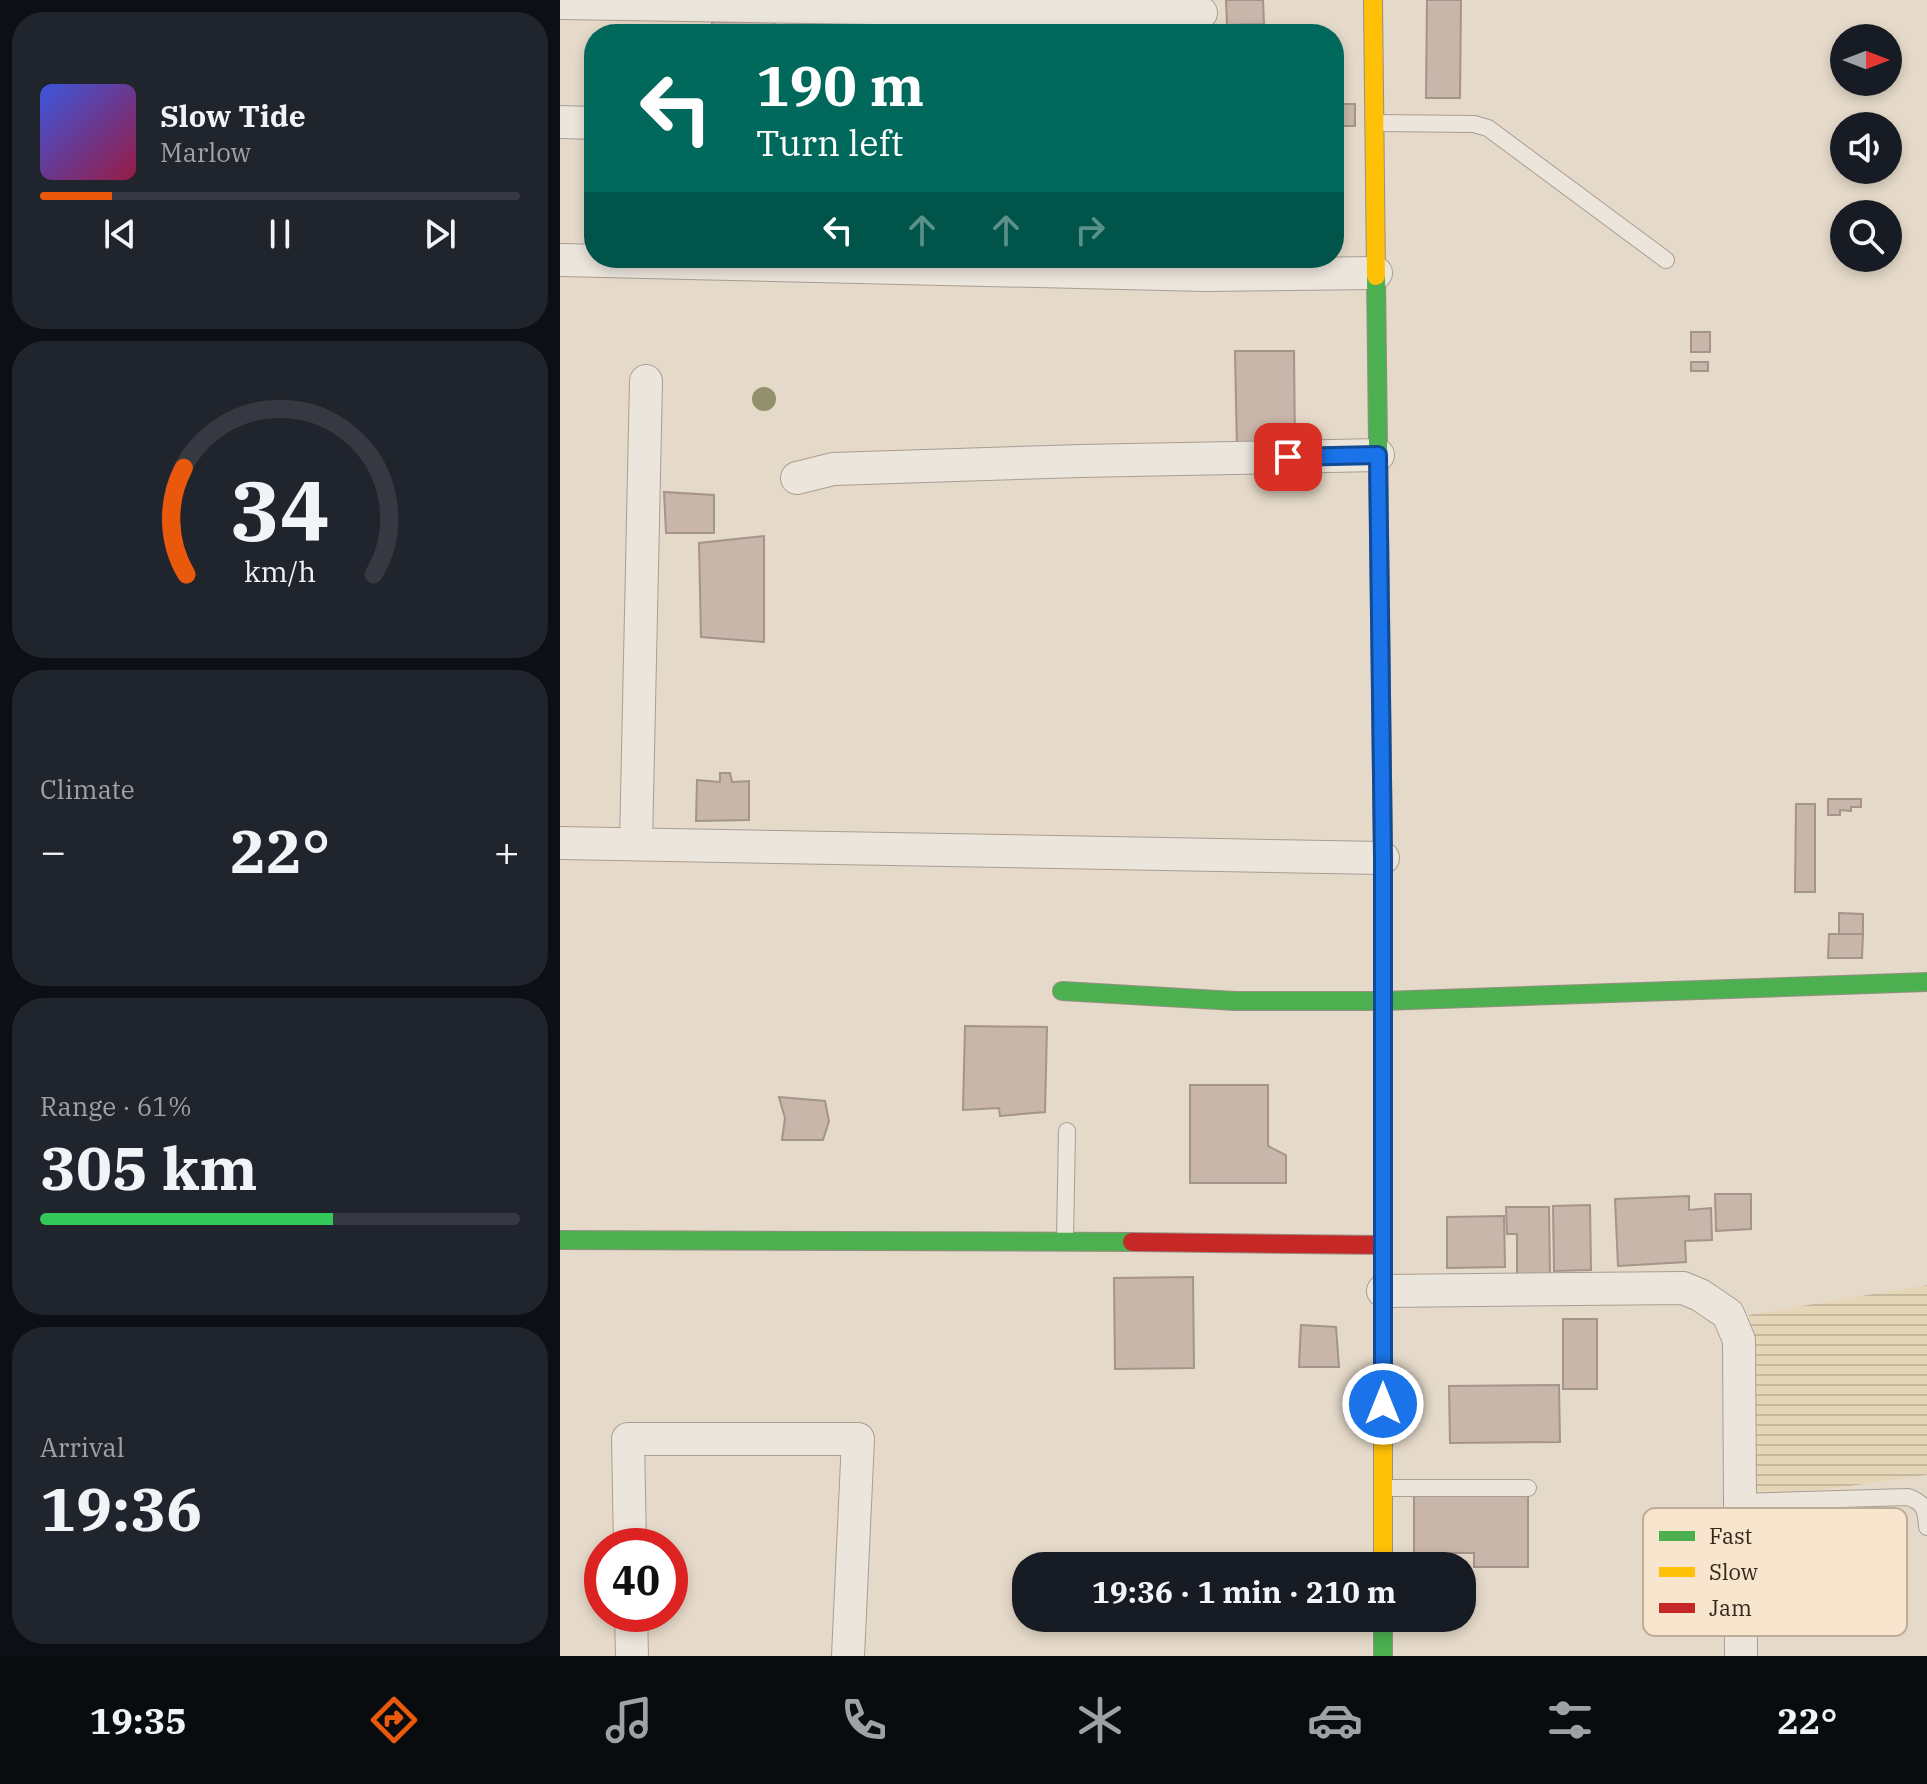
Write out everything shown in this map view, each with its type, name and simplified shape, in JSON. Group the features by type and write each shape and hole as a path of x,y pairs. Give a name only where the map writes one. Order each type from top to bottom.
{"street":[{"path":"1373,0 1383,858 1383,1552"},
{"path":"560,3 695,13 1202,16"},
{"path":"560,122 584,123"},
{"path":"560,260 584,260"},
{"path":"1254,268 1376,273"},
{"path":"636,844 646,381"},
{"path":"797,478 833,469 1378,455"},
{"path":"560,843 1383,858"},
{"path":"1062,991 1235,1001 1383,1001 1927,982"},
{"path":"560,1240 1021,1240 1383,1245"},
{"path":"1383,1291 1683,1288 1700,1295 1728,1314 1739,1340 1739,1508"},
{"path":"630,1528 628,1439 858,1439 848,1656"},
{"path":"631,1632 632,1656"},
{"path":"1383,1632 1383,1656"},
{"path":"1741,1636 1741,1656"}],"lane":[{"path":"1374,123 1474,124 1488,128 1666,260"},
{"path":"1065,1241 1067,1131"},
{"path":"1383,1488 1528,1488"},
{"path":"1739,1502 1908,1497 1918,1501 1926,1512 1927,1527"}],"shaded area":[{"path":"1927,1285 1927,1475 1756,1499 1749,1315"}],"building":[{"path":"1226,0 1263,0 1264,24 1227,24"},
{"path":"1427,0 1461,0 1460,98 1426,98"},
{"path":"775,21 775,24 712,24"},
{"path":"850,21 850,24 786,24"},
{"path":"867,23 930,23 930,24"},
{"path":"946,23 1009,23 1009,24"},
{"path":"1344,104 1355,104 1355,126 1344,126"},
{"path":"1691,332 1710,332 1710,352 1691,352"},
{"path":"1235,351 1294,351 1295,450 1237,451"},
{"path":"1691,362 1708,362 1708,371 1691,371"},
{"path":"664,492 714,495 714,533 666,533"},
{"path":"764,536 764,642 701,637 699,543"},
{"path":"720,773 730,773 732,782 749,781 749,820 696,821 697,780 720,782"},
{"path":"1828,799 1861,799 1861,807 1851,807 1851,811 1840,810 1840,815 1828,815"},
{"path":"1796,804 1815,804 1815,892 1795,892"},
{"path":"1839,913 1863,914 1863,934 1839,934"},
{"path":"1829,934 1863,934 1862,958 1828,958"},
{"path":"965,1026 1047,1027 1045,1112 1000,1116 999,1108 963,1110"},
{"path":"1190,1085 1268,1085 1268,1146 1286,1155 1286,1183 1190,1183"},
{"path":"779,1097 825,1101 829,1121 823,1140 782,1140 785,1118"},
{"path":"1715,1194 1751,1194 1751,1229 1716,1231"},
{"path":"1689,1196 1689,1210 1711,1208 1712,1240 1685,1241 1686,1262 1618,1266 1615,1199"},
{"path":"1590,1205 1591,1270 1554,1271 1553,1206"},
{"path":"1506,1207 1549,1207 1550,1274 1517,1275 1517,1234 1507,1234"},
{"path":"1504,1216 1505,1267 1447,1268 1447,1217"},
{"path":"1193,1277 1194,1368 1115,1369 1114,1278"},
{"path":"1563,1319 1597,1319 1597,1389 1563,1389"},
{"path":"1301,1325 1336,1327 1339,1367 1299,1367"},
{"path":"1559,1385 1560,1442 1450,1443 1449,1386"},
{"path":"1414,1494 1528,1494 1528,1567 1476,1567 1476,1552 1414,1552"}],"traffic: fast":[{"path":"1376,276 1383,1087"},
{"path":"1062,991 1235,1001 1383,1001 1927,982"},
{"path":"560,1240 1132,1242"},
{"path":"1383,1632 1383,1656"}],"traffic: slow":[{"path":"1373,0 1376,276"},
{"path":"1383,1087 1383,1552"}],"traffic: jam":[{"path":"1132,1242 1383,1245"}],"route":[{"path":"1288,457 1378,455 1383,858 1383,1404"}]}
